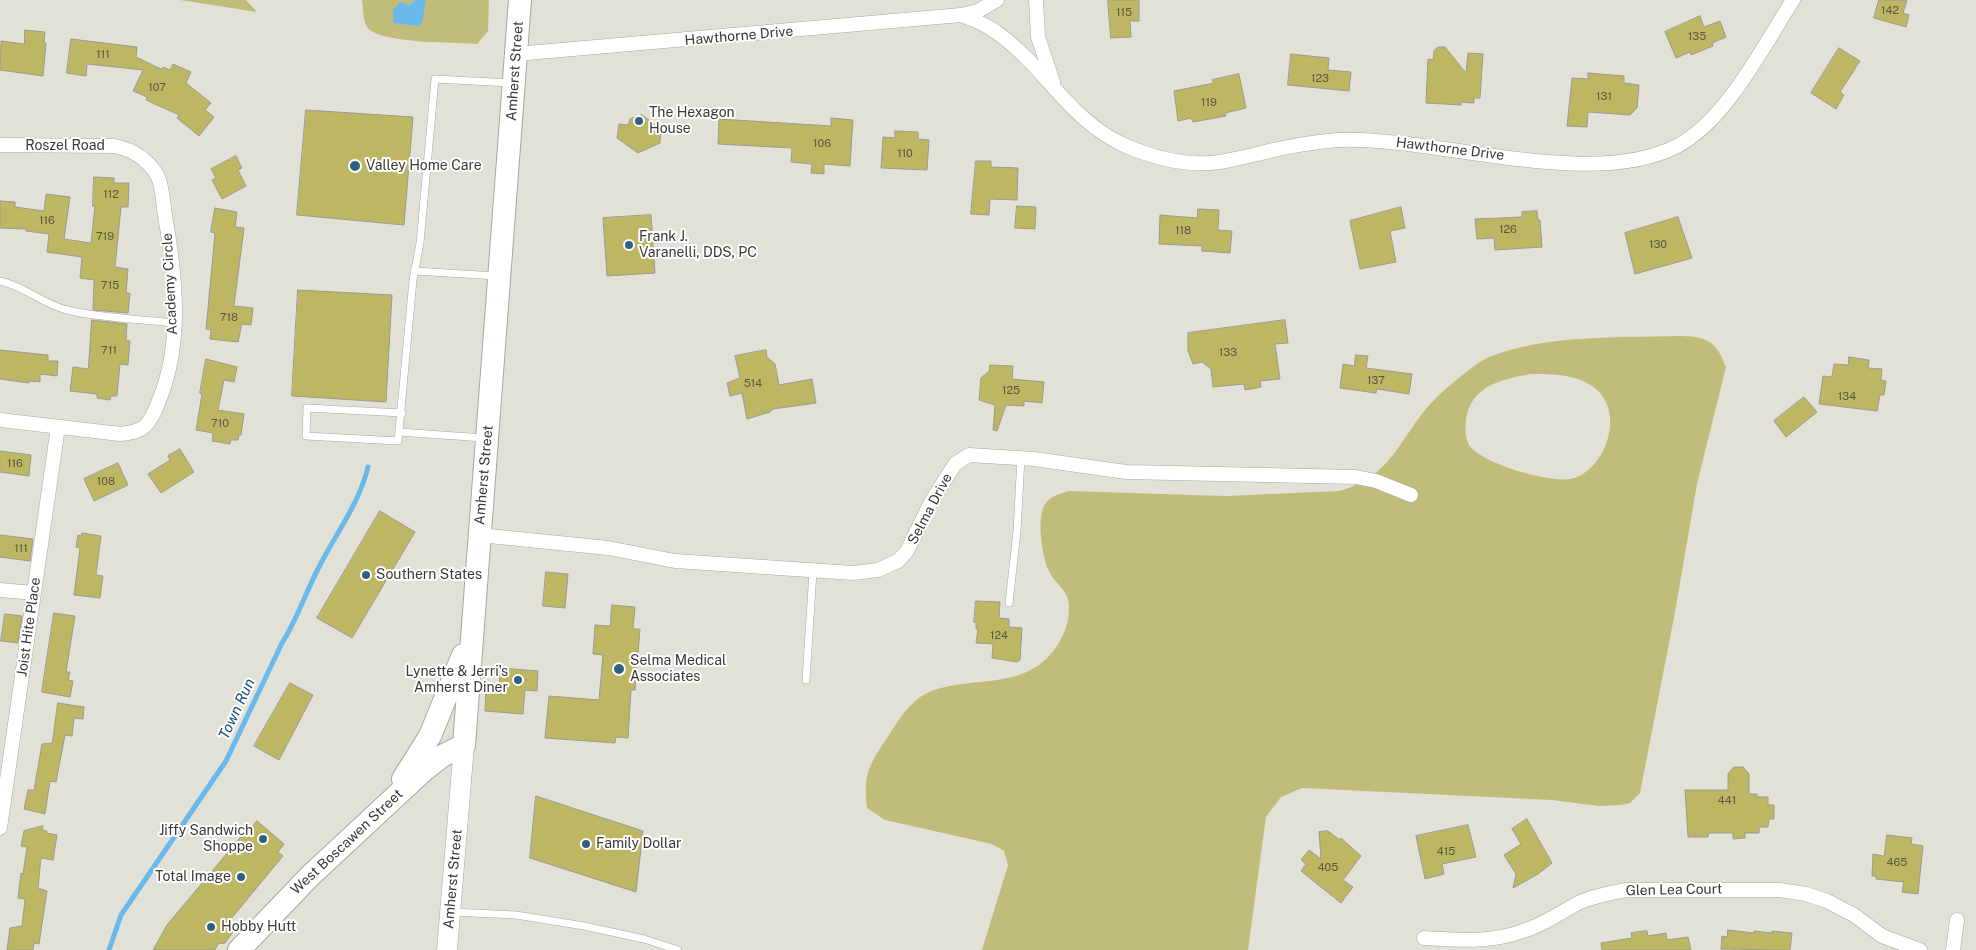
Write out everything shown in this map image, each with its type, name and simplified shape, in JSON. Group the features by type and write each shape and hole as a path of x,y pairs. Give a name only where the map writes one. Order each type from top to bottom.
{"main road":[{"name":"Amherst Street","path":"464,745 520,0"},
{"path":"388,803 430,736 471,635"},
{"name":"West Boscawen Street","path":"239,950 310,876 388,803 442,756 464,745"}],"street":[{"name":"Hawthorne Drive","path":"516,54 961,15 978,11 997,0"},
{"name":"Hawthorne Drive","path":"1036,0 1038,37 1056,90"},
{"name":"Hawthorne Drive","path":"961,15 996,31 1025,56 1070,108 1109,137 1154,156 1182,162 1210,163 1298,146 1346,140 1373,140 1561,162 1631,161 1658,154 1678,146 1696,134 1713,118 1734,93 1793,0"},
{"name":"Roszel Road","path":"0,145 115,146 130,150"},
{"name":"Academy Circle","path":"0,420 120,434 134,432 144,427 152,418 164,388 174,343 167,228 158,178 151,166 130,150"},
{"name":"Joist Hite Place","path":"0,828 5,762 34,593 58,427"},
{"name":"Selma Drive","path":"479,535 608,548 675,561 853,573 878,570 890,566 907,551 931,502 959,460 969,455 986,454 1126,472 1356,477 1376,481 1411,495"},
{"path":"0,590 34,593"},
{"name":"Amherst Street","path":"447,950 464,745"},
{"name":"Glen Lea Court","path":"1424,938 1473,941 1498,938 1542,924 1580,902 1603,894 1626,890 1779,890 1806,894 1827,901 1854,915 1882,936 1920,950"},
{"path":"1953,950 1957,920"}],"lane":[{"path":"402,413 307,408 306,436 398,441 402,413 414,271 420,243 435,79 514,83"},
{"path":"414,271 500,276"},
{"path":"0,281 27,291 51,305 68,310 174,323"},
{"path":"399,432 487,439"},
{"path":"1009,603 1018,530 1021,458"},
{"path":"806,680 813,571"},
{"path":"451,912 516,915 584,926 644,939 678,950"}],"shaded area":[{"path":"180,0 246,0 257,12"},
{"path":"362,0 489,0 488,31 477,44 418,41 386,37 374,33 367,27"},
{"path":"1681,336 1704,339 1710,342 1719,351 1726,367 1697,484 1675,612 1640,793 1630,803 1599,806 1552,800 1302,788 1281,797 1266,817 1248,950 982,950 1008,865 1004,851 992,844 885,820 867,808 867,778 872,763 900,719 915,701 927,693 942,688 991,681 1022,674 1036,667 1049,656 1061,640 1068,621 1069,602 1067,596 1048,569 1041,538 1042,512 1044,506 1051,498 1069,491 1226,496 1339,491 1358,484 1372,476 1385,465 1423,412 1435,399 1470,369 1489,357 1535,344 1560,341 1608,337","holes":["1531,374 1557,375 1581,380 1596,389 1604,399 1609,411 1610,425 1608,438 1596,462 1586,472 1575,478 1535,476 1502,466 1476,452 1469,445 1466,419 1474,399 1481,392 1499,382"]}],"water":[{"path":"415,0 426,0 422,23 418,26 393,23 393,10 400,2 410,5"}],"building":[{"path":"1108,0 1139,0 1139,21 1130,21 1131,37 1111,38"},
{"path":"1879,0 1907,0 1903,13 1909,15 1906,27 1874,18"},
{"path":"1700,16 1704,27 1720,21 1726,37 1712,43 1713,46 1691,55 1690,52 1676,58 1665,32"},
{"path":"25,30 45,32 43,76 0,70 1,41 24,44"},
{"path":"71,39 137,47 136,57 161,69 163,67 170,70 173,64 191,72 186,83 211,103 205,110 214,117 199,136 177,118 179,115 146,100 147,97 133,91 143,70 87,64 86,76 67,73"},
{"path":"1438,47 1445,47 1466,73 1468,53 1483,54 1480,98 1474,98 1474,103 1461,102 1461,105 1426,103 1428,59 1433,60 1434,51"},
{"path":"1839,48 1860,61 1840,92 1844,95 1836,109 1811,93"},
{"path":"1291,54 1329,58 1328,70 1351,72 1349,91 1288,85"},
{"path":"1588,73 1624,76 1624,83 1639,85 1637,108 1630,115 1588,112 1587,127 1567,126 1572,78 1588,79"},
{"path":"1239,74 1246,108 1225,113 1226,116 1193,122 1191,118 1178,121 1174,91 1214,83 1212,80"},
{"name":"Valley Home Care","path":"306,110 413,117 404,225 297,215"},
{"path":"642,115 661,129 660,143 638,153 617,138 619,124 628,125 630,119"},
{"path":"831,118 853,120 850,166 824,164 824,174 811,173 812,164 791,162 792,148 718,144 719,119 831,126"},
{"path":"895,131 918,132 918,139 929,140 927,170 881,168 883,137 895,138"},
{"path":"236,156 242,168 238,170 246,186 222,199 212,180 216,178 211,169"},
{"path":"976,161 991,161 991,167 1018,168 1017,200 990,199 989,215 971,214"},
{"path":"94,177 114,178 114,183 129,183 128,207 121,207 115,267 128,269 126,293 130,293 128,313 93,310 94,280 80,278 82,257 47,252 49,234 26,231 26,229 0,228 0,201 15,202 15,207 44,211 46,194 70,197 64,239 91,243 95,206 93,206"},
{"path":"1017,206 1036,207 1035,229 1015,228"},
{"path":"1401,207 1405,228 1390,231 1396,262 1360,269 1350,221"},
{"path":"215,208 237,212 235,227 244,228 234,306 253,308 251,325 242,324 238,342 210,339 211,330 206,329 215,233 211,232"},
{"path":"1198,209 1219,210 1218,230 1232,231 1230,253 1202,251 1202,246 1159,244 1160,215 1197,218"},
{"path":"1537,211 1538,220 1540,220 1542,247 1495,250 1494,238 1477,239 1475,219 1522,217 1522,212"},
{"name":"Frank J. Varanelli, DDS, PC","path":"651,215 655,273 607,276 603,218"},
{"path":"1678,217 1692,258 1635,274 1625,233"},
{"path":"298,290 392,295 386,402 292,396"},
{"path":"92,320 127,324 126,340 130,341 128,365 120,364 117,396 111,396 110,400 97,398 97,394 70,391 73,367 88,369"},
{"path":"1285,320 1288,343 1275,344 1280,379 1260,381 1261,387 1245,390 1244,384 1213,387 1211,369 1202,362 1193,364 1188,351 1188,333"},
{"path":"0,350 48,355 48,361 58,361 57,376 40,374 40,382 29,381 29,383 0,379"},
{"path":"766,350 767,357 775,364 779,385 812,379 816,403 773,409 770,412 747,419 742,393 730,396 727,383 740,378 735,356"},
{"path":"1356,355 1368,356 1366,368 1412,374 1409,394 1377,389 1376,393 1340,388 1343,364 1354,366"},
{"path":"1849,357 1869,360 1868,368 1882,369 1881,380 1886,381 1884,395 1880,395 1877,411 1819,404 1823,376 1832,377 1834,364 1848,365"},
{"path":"206,359 237,367 234,382 224,380 218,410 244,414 241,435 239,435 238,440 231,440 230,444 212,441 213,433 196,430"},
{"path":"990,365 1013,366 1012,379 1044,382 1042,403 1024,401 1024,406 1006,405 997,431 993,430 995,405 979,400 981,378 989,371"},
{"path":"1804,397 1817,412 1786,437 1774,421"},
{"path":"180,449 194,472 161,493 148,474 170,460 168,456"},
{"path":"0,451 31,455 29,476 0,472"},
{"path":"118,463 128,485 94,501 84,479"},
{"name":"Southern States","path":"380,511 415,532 352,638 317,618"},
{"path":"82,533 101,536 96,575 103,576 100,598 74,595 80,548 76,547 78,535 81,536"},
{"path":"0,535 33,539 30,561 0,557"},
{"path":"546,572 568,574 565,608 543,606"},
{"path":"976,601 1000,602 999,618 1009,619 1009,627 1022,628 1020,660 1017,662 992,658 993,644 976,643 978,629 976,629 976,622 974,622"},
{"name":"Selma Medical Associates","path":"612,605 635,607 633,629 640,629 635,690 631,690 628,738 616,737 615,743 545,738 549,696 599,700 603,655 593,654 595,625 610,626"},
{"path":"54,613 75,616 66,672 70,672 68,680 73,681 70,697 42,692"},
{"path":"5,614 22,616 18,643 1,641"},
{"path":"500,668 538,671 537,691 525,690 523,714 485,711 486,691 499,692"},
{"path":"290,683 313,695 279,760 254,746"},
{"path":"58,703 84,707 83,719 74,718 72,736 65,735 56,782 50,781 45,814 24,809 28,790 34,790 42,744 52,743"},
{"path":"1734,767 1743,767 1749,774 1749,794 1757,794 1757,797 1768,797 1768,805 1774,805 1774,819 1769,819 1768,827 1759,827 1759,833 1745,833 1745,838 1733,839 1733,833 1709,833 1708,837 1688,837 1685,790 1728,790 1728,774"},
{"name":"Family Dollar","path":"536,796 643,831 636,892 530,858"},
{"path":"1527,819 1552,863 1538,874 1513,888 1516,874 1504,855 1521,844 1512,829"},
{"path":"257,821 284,844 278,852 283,856 230,920 233,932 225,943 218,944 215,950 153,950 167,925 244,833 246,834"},
{"path":"1468,825 1476,857 1442,864 1444,874 1425,879 1416,836"},
{"path":"43,826 42,830 57,835 53,860 41,858 38,888 47,891 39,944 34,943 33,950 7,950 10,928 22,926 25,899 18,898 27,847 21,846 24,831"},
{"path":"1328,831 1340,840 1341,838 1361,856 1343,880 1353,887 1341,903 1301,871 1306,864 1301,860 1309,850 1321,859 1319,832"},
{"path":"1887,835 1912,838 1911,844 1923,846 1918,894 1902,892 1904,882 1876,879 1876,876 1872,876 1873,854 1884,856"},
{"path":"1728,930 1754,933 1754,931 1772,933 1772,931 1792,933 1790,950 1721,949 1722,936 1727,937"},
{"path":"1647,931 1648,936 1666,933 1667,940 1688,937 1691,950 1602,950 1601,943 1632,938 1631,933"}],"waterway":[{"name":"Town Run","path":"109,950 121,915 226,761 319,567 353,506 368,467"}],"place":[{"name":"The Hexagon House","path":"639,121"},
{"name":"Valley Home Care","path":"355,166"},
{"name":"Frank J. Varanelli, DDS, PC","path":"629,245"},
{"name":"Southern States","path":"366,575"},
{"name":"Selma Medical Associates","path":"619,669"},
{"name":"Lynette & Jerri's Amherst Diner","path":"518,680"},
{"name":"Jiffy Sandwich Shoppe","path":"263,839"},
{"name":"Family Dollar","path":"586,844"},
{"name":"Total Image","path":"241,877"},
{"name":"Hobby Hutt","path":"211,927"}]}
